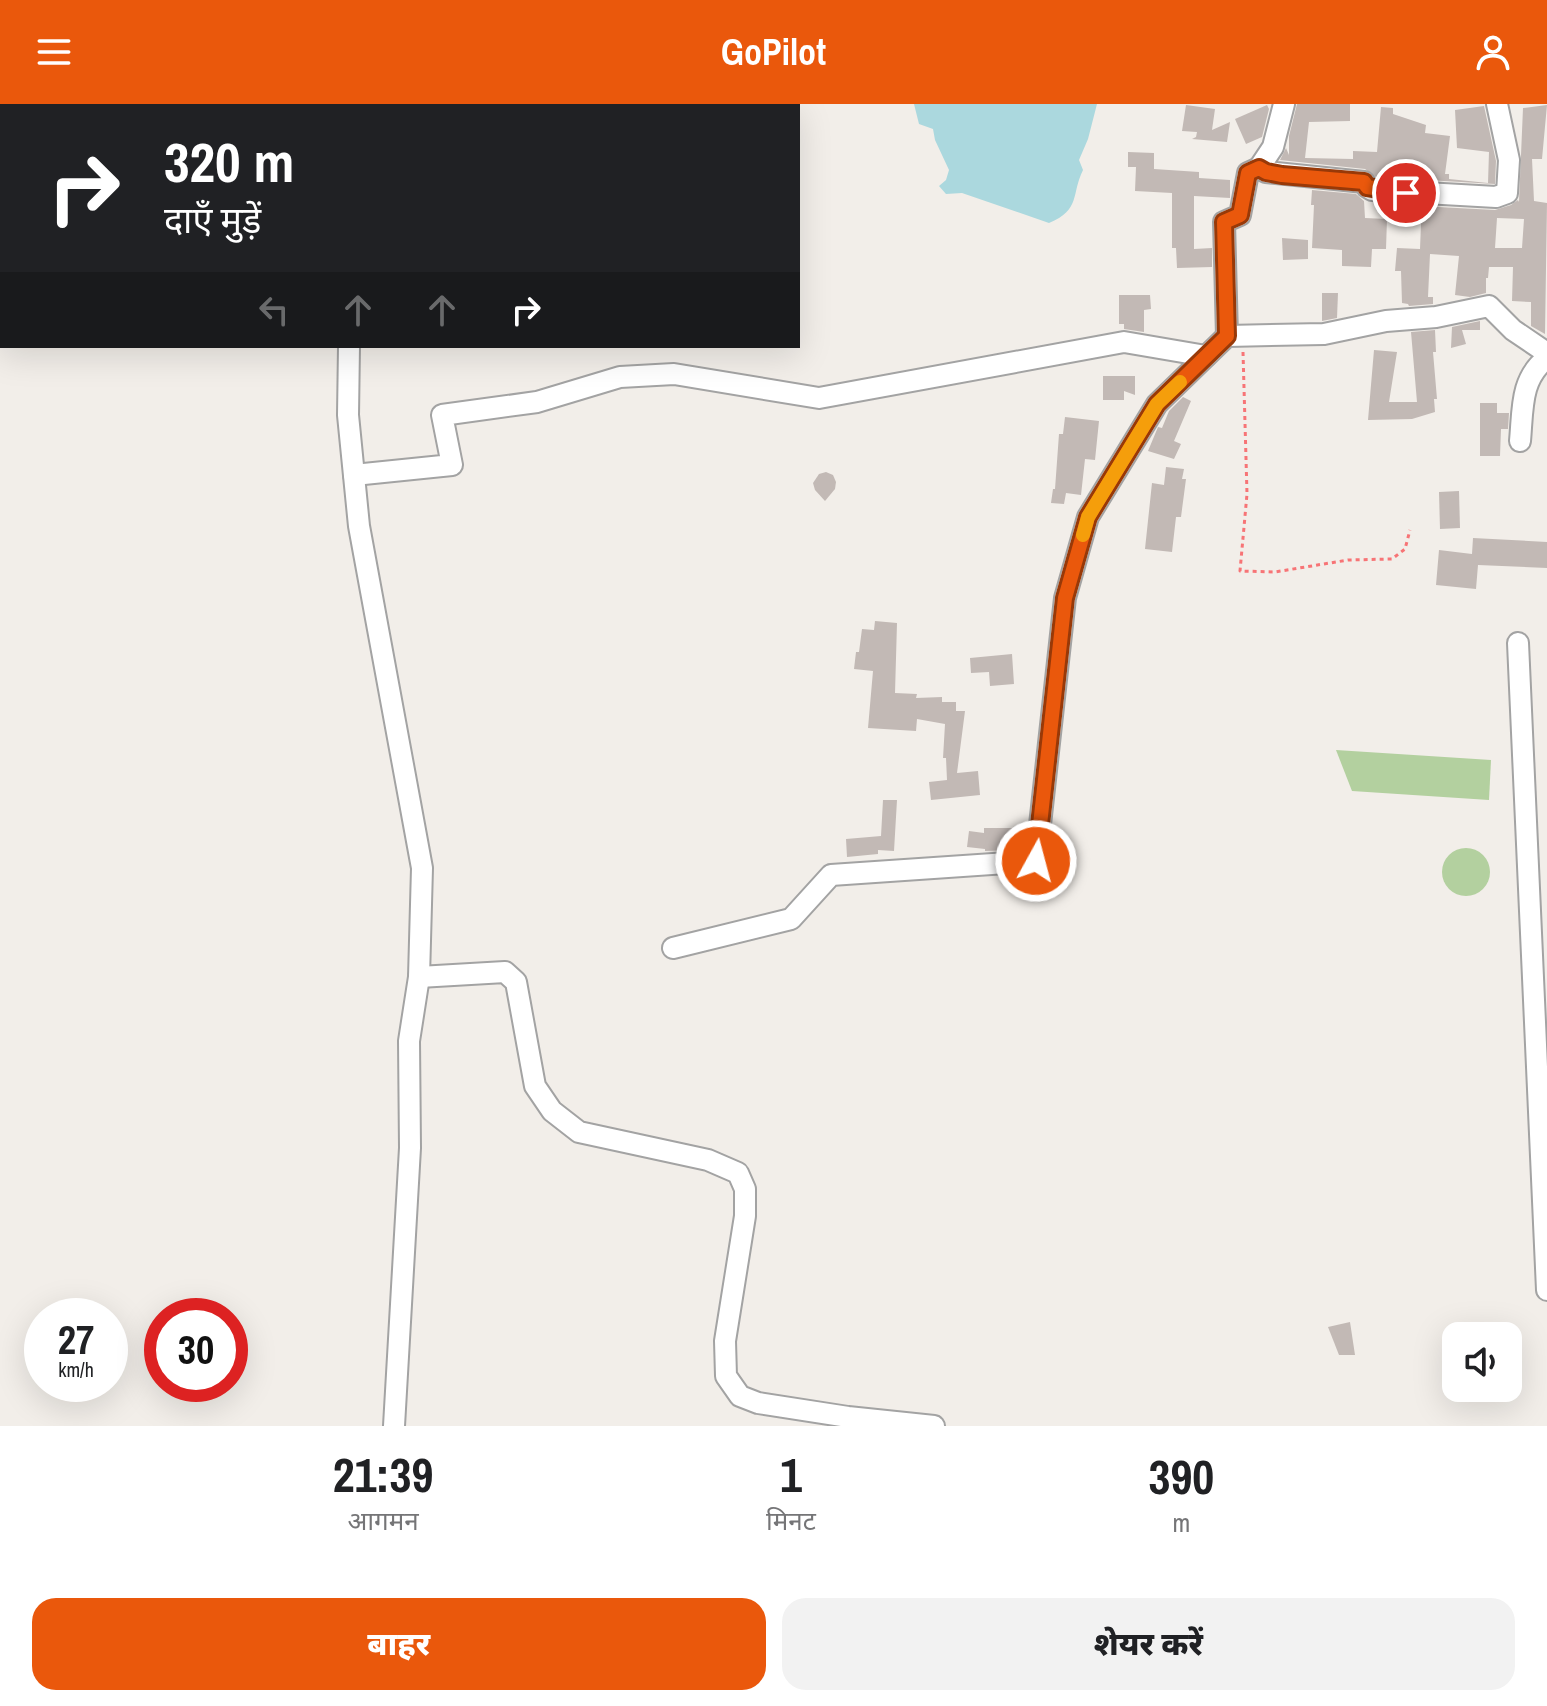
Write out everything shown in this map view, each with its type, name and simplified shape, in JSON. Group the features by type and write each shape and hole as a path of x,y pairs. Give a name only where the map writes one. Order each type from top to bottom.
{"street":[{"path":"1235,336 1224,222 1240,215 1248,173 1259,168 1273,147 1284,104"},
{"path":"1259,168 1282,175 1364,182 1372,190 1496,197 1507,193 1509,160 1497,104"},
{"path":"673,948 791,919 831,875 1036,861 1065,598 1088,517 1157,404 1206,356 1235,336 1324,334 1386,321 1436,317 1489,306 1513,330 1547,355 1533,369 1524,395 1520,441"},
{"path":"354,475 452,465 442,415 537,402 620,377 674,374 819,398 1124,342 1206,356"},
{"path":"349,348 348,415 359,526 422,868 419,977 409,1041 410,1148 394,1426"},
{"path":"1518,643 1547,1290"},
{"path":"419,977 505,972 516,982 535,1086 552,1111 579,1132 708,1160 738,1173 745,1189 745,1216 725,1341 726,1376 740,1396 758,1403 848,1417 934,1426"}],"path":[{"path":"1235,336 1247,494 1240,571 1275,572 1348,560 1392,559 1405,549 1410,530"}],"green space":[{"path":"1336,750 1491,760 1489,800 1352,791"},
{"path":"1466,848 1483,855 1490,872 1483,889 1466,896 1449,889 1442,872 1449,855"}],"water":[{"path":"914,104 1097,104 1079,160 1083,170 1071,207 1049,223 962,193 946,194 939,186 946,180 949,170 933,129 919,124"}],"building":[{"path":"1297,104 1350,104 1350,121 1309,122 1305,158 1353,159 1353,151 1377,152 1381,107 1393,108 1393,114 1426,125 1425,133 1450,136 1445,174 1449,174 1449,179 1488,183 1489,152 1457,148 1455,110 1484,106 1496,161 1495,184 1376,177 1365,169 1280,160 1286,148 1289,155 1289,136"},
{"path":"1186,105 1215,109 1212,130 1230,122 1227,142 1192,139 1197,132 1182,131"},
{"path":"1267,105 1269,109 1262,137 1246,144 1235,119"},
{"path":"1547,105 1542,159 1532,159 1534,201 1547,203 1545,334 1531,326 1531,302 1512,301 1513,267 1489,267 1486,293 1470,297 1455,295 1459,256 1430,254 1428,297 1433,297 1433,304 1409,306 1402,303 1401,271 1395,271 1397,248 1420,249 1419,206 1495,210 1519,202 1523,108","holes":["1497,218 1524,219 1522,248 1495,248"]},
{"path":"1128,152 1154,153 1154,169 1199,172 1199,178 1230,180 1230,198 1194,196 1194,249 1212,248 1212,267 1177,268 1176,248 1172,248 1172,193 1135,191 1136,167 1128,167"},
{"path":"1312,190 1356,194 1364,201 1365,218 1387,219 1386,249 1372,249 1371,267 1342,266 1342,250 1312,248"},
{"path":"1282,238 1308,240 1308,259 1283,260"},
{"path":"1322,293 1338,293 1337,318 1322,321"},
{"path":"1119,295 1150,295 1151,309 1144,310 1144,332 1124,329 1124,324 1119,324"},
{"path":"1480,321 1480,330 1462,330 1466,344 1451,348 1452,327"},
{"path":"1435,330 1435,412 1412,419 1368,420 1374,350 1397,352 1389,402 1417,402 1411,332"},
{"path":"1103,376 1135,376 1135,395 1124,391 1124,400 1103,400"},
{"path":"1183,397 1191,401 1174,441 1181,444 1174,459 1148,451 1158,427 1162,428 1169,411"},
{"path":"1480,403 1497,403 1497,413 1509,413 1508,429 1501,429 1500,456 1480,456"},
{"path":"1065,417 1099,421 1095,460 1085,459 1081,495 1066,493 1064,504 1051,503 1059,434 1063,434"},
{"path":"1166,467 1184,469 1182,479 1186,479 1181,517 1176,517 1172,552 1145,549 1152,483 1164,485"},
{"path":"826,472 833,475 836,482 835,489 825,501 813,483 819,474"},
{"path":"1459,491 1460,528 1440,529 1439,492"},
{"path":"1473,538 1547,542 1547,568 1478,565 1476,589 1436,585 1439,550 1472,554"},
{"path":"875,621 897,623 895,693 917,694 916,698 942,697 942,702 956,702 956,711 965,711 957,773 978,771 980,795 931,800 929,782 947,780 946,758 943,758 945,724 917,719 916,731 868,728 873,671 854,669 862,629 874,630"},
{"path":"1012,654 1014,684 990,686 989,672 971,673 970,658"},
{"path":"883,800 897,800 894,851 878,850 878,854 847,857 846,839 881,836"},
{"path":"984,828 1012,828 1012,850 985,851 967,847 969,831 984,833"},
{"path":"1350,1322 1355,1355 1339,1355 1328,1327"}],"slow traffic":[{"path":"1083,535 1088,517 1157,404 1180,382"}],"route":[{"path":"1036,861 1065,598 1088,517 1157,404 1227,336 1224,222 1240,215 1248,173 1259,168 1282,175 1332,177 1340,181 1364,182 1372,190 1406,193"}]}
